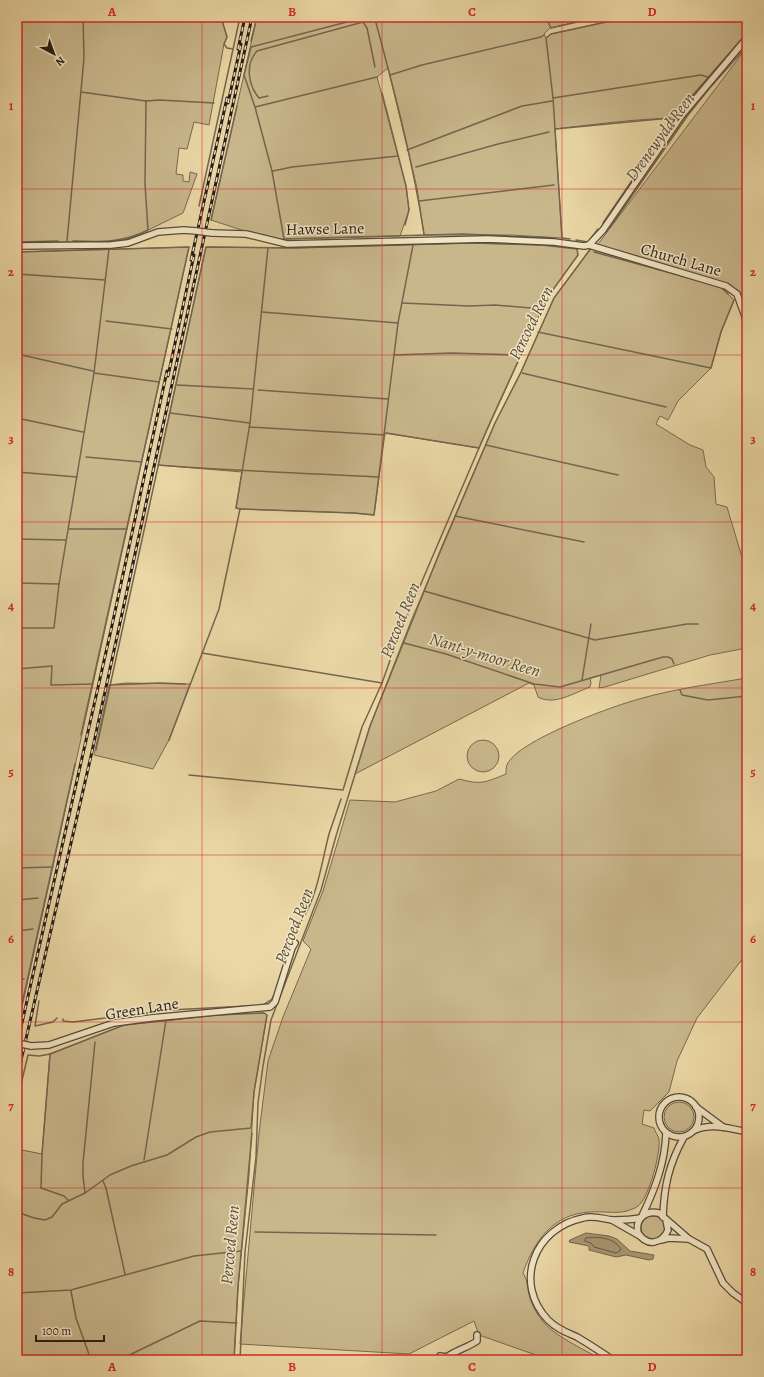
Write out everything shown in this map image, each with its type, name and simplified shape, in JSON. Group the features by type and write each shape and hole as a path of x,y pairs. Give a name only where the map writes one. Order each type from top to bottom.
{"street":[{"path":"591,246 682,115 747,38"},
{"name":"Hawse Lane","path":"17,246 111,245 128,243 158,232 184,230 246,234 287,244 487,239 554,242 591,246"},
{"name":"Church Lane","path":"591,246 726,286 736,294 747,322"},
{"name":"Green Lane","path":"17,1043 31,1046 49,1045 114,1023 151,1018 265,1009 272,1006 283,980 292,948 296,942"},
{"path":"724,1127 687,1099 681,1097 670,1099 665,1102 661,1107 658,1119 662,1129 666,1133 678,1138 684,1137 702,1127 724,1127 747,1132"},
{"path":"695,1106 699,1118 695,1130"},
{"path":"640,1236 637,1228 657,1183 665,1153 666,1133"},
{"path":"660,1240 668,1230 665,1218 664,1195 669,1170 674,1155 684,1137"},
{"path":"612,1360 556,1327 537,1305 531,1279 534,1260 544,1240 564,1223 585,1217 612,1220 641,1217 654,1212 665,1218 689,1239 707,1249 723,1283 733,1293 747,1303"},
{"path":"612,1220 640,1236 647,1242 652,1243 669,1238 689,1239"},
{"path":"440,1358 447,1357 453,1352 467,1349 477,1341 477,1335"}],"shaded area":[{"path":"17,17 221,17 227,37 224,44 209,125 194,122 187,149 179,148 176,174 183,175 183,181 189,182 190,172 197,174 183,213 125,240 107,242 17,242"},
{"path":"257,17 599,17 550,28 544,34 546,38 551,34 629,17 747,17 747,33 685,104 674,120 636,120 555,129 562,238 511,235 424,235 417,188 388,68 377,77 406,186 409,210 400,236 284,239 275,241 211,220"},
{"path":"747,47 747,322 737,294 726,286 595,248"},
{"path":"470,243 542,245 574,248 577,249 578,255 547,298 479,448 385,433 374,515 240,509 236,508 242,472 158,465 206,247 293,248"},
{"path":"189,247 17,1030 17,252"},
{"path":"590,249 722,288 734,300 721,332 711,368 678,401 668,420 660,416 656,424 690,445 703,450 706,467 714,477 716,504 727,507 747,574 747,648 710,655 605,687 599,688 601,675 590,678 590,687 564,698 551,700 538,697 534,685 529,683 355,774 370,726 411,621 495,423 521,372 554,298"},
{"path":"747,678 747,953 697,1018 677,1061 669,1092 650,1111 644,1110 642,1124 654,1128 659,1139 659,1145 656,1164 650,1185 642,1201 637,1207 627,1211 590,1212 577,1214 565,1218 555,1224 539,1240 523,1273 527,1281 530,1297 535,1310 546,1325 569,1342 602,1360 550,1360 479,1335 474,1321 409,1354 240,1344 259,1133 268,1061 283,1017 311,949 303,941 323,891 350,800 395,802 436,791 459,779 473,782 487,781 506,774 507,765 514,756 528,746 546,735 588,717 652,695"},
{"path":"126,683 190,684 169,740 153,769 94,755 109,685"},
{"path":"483,740 489,741 496,747 499,756 498,762 492,769 483,772 477,771 470,765 467,756 468,750 474,743"},
{"path":"264,1013 267,1015 254,1092 249,1176 238,1287 234,1360 17,1360 17,1149 42,1154 50,1054 124,1025 217,1015"},
{"path":"679,1102 690,1106 694,1117 690,1128 679,1132 668,1128 664,1117 668,1106"},
{"path":"653,1216 658,1217 664,1223 664,1233 658,1239 653,1240 648,1239 642,1233 641,1228 642,1223 648,1217"}],"water":[{"path":"586,1233 609,1236 617,1239 630,1251 654,1255 653,1259 649,1260 626,1255 616,1257 589,1250 589,1246 569,1242 570,1240"}],"waterway":[{"path":"67,241 84,58 83,17"},
{"path":"166,17 223,22"},
{"path":"221,17 227,37 224,44 227,48 233,49"},
{"path":"199,206 240,17"},
{"path":"251,41 257,17"},
{"path":"366,17 251,47 244,75 255,107 272,171 284,239 463,234 556,238"},
{"path":"546,17 551,28 599,17"},
{"path":"570,239 562,238 553,98 546,38 551,34 629,17"},
{"path":"375,19 409,153 424,234"},
{"path":"268,96 259,98 250,81 249,68 253,56 257,51 363,22 367,28 375,67"},
{"path":"674,120 685,104 747,33"},
{"path":"390,75 422,65 541,37 544,35"},
{"name":"Drenewydd Reen","path":"594,244 611,226 688,115 747,46"},
{"path":"553,98 701,75 708,77"},
{"path":"255,107 377,77"},
{"path":"81,92 146,101 160,100 214,103"},
{"path":"382,93 406,186 409,210 405,225"},
{"path":"73,241 111,241 130,237 148,230 145,184 146,101"},
{"path":"407,150 522,106 552,101"},
{"path":"211,220 237,106"},
{"path":"555,129 670,118"},
{"path":"416,167 498,144 549,132"},
{"path":"603,223 650,154"},
{"path":"273,171 292,167 398,156"},
{"path":"419,201 554,185"},
{"path":"576,240 588,242 598,229"},
{"path":"17,242 58,241"},
{"path":"96,750 206,247 293,248 470,243 542,245 577,249 578,255 547,298 488,427 399,635 382,683 362,727 343,790 189,775"},
{"path":"240,509 374,515 398,323 413,245"},
{"path":"17,252 189,247 81,735"},
{"name":"Percoed Reen","path":"240,1360 245,1252 256,1157 258,1103 271,1020 321,890 370,726 441,549 495,423 521,372 554,298 592,247"},
{"path":"169,740 219,609 240,509 236,508 250,423 268,248"},
{"path":"17,628 54,628 59,584 94,373 109,249"},
{"path":"594,252 711,284 722,288 728,294"},
{"path":"17,274 105,280"},
{"path":"538,332 711,368 721,332 734,300"},
{"path":"402,303 469,306 495,305 542,309"},
{"path":"262,312 398,323"},
{"path":"106,321 172,329"},
{"path":"394,355 452,353 516,355"},
{"path":"17,354 93,371"},
{"path":"94,373 159,382"},
{"path":"522,373 666,407"},
{"path":"177,385 253,389"},
{"path":"258,390 388,399"},
{"path":"170,413 250,423"},
{"path":"17,418 83,432"},
{"path":"249,427 385,435"},
{"path":"386,433 479,448"},
{"path":"486,445 618,475"},
{"path":"86,457 142,462"},
{"path":"158,465 379,477"},
{"path":"17,472 77,477"},
{"path":"455,516 584,542"},
{"path":"69,529 127,529"},
{"path":"17,539 66,540"},
{"path":"17,583 59,584"},
{"path":"424,591 595,640 687,624 698,624"},
{"path":"582,680 591,624"},
{"name":"Nant-y-moor Reen","path":"404,643 446,654 534,684 560,687 663,657 672,659 674,664"},
{"path":"202,653 382,683"},
{"path":"17,669 52,666 51,685 93,684"},
{"path":"109,685 160,683 185,684"},
{"name":"Nant-y-moor Reen","path":"680,690 682,695 708,700 747,696"},
{"path":"18,1022 75,764"},
{"path":"292,933 307,911 312,899 329,834 341,799"},
{"path":"17,868 53,867"},
{"path":"17,900 38,898"},
{"path":"17,931 33,929"},
{"path":"285,960 286,949"},
{"path":"17,980 24,979"},
{"path":"263,1005 272,999 277,989"},
{"path":"39,1001 35,1026 53,1022 57,1018"},
{"path":"63,1019 63,1021 73,1022 170,1010 247,1006"},
{"name":"Percoed Reen","path":"17,1101 28,1055 39,1056 50,1054 124,1025 217,1015 264,1013 267,1015 254,1092 251,1128 210,1132 196,1137 167,1155 131,1166 110,1175 85,1193 62,1204 52,1217 45,1220 17,1212"},
{"path":"144,1160 166,1020"},
{"path":"85,1193 83,1163 95,1042"},
{"path":"50,1054 42,1154 41,1188 64,1196 68,1200"},
{"name":"Percoed Reen","path":"234,1360 238,1287 252,1133"},
{"path":"103,1181 106,1188 125,1274"},
{"path":"255,1232 436,1235"},
{"path":"17,1293 71,1290 194,1256 241,1251"},
{"path":"71,1291 76,1318 91,1360"},
{"path":"119,1360 200,1321 237,1323"}],"railway":[{"path":"238,49 245,17"},
{"path":"17,1078 91,756 252,17"},
{"path":"228,103 241,44"},
{"path":"191,260 227,98"},
{"path":"168,376 194,255"},
{"path":"17,1045 111,630 167,371"}]}
